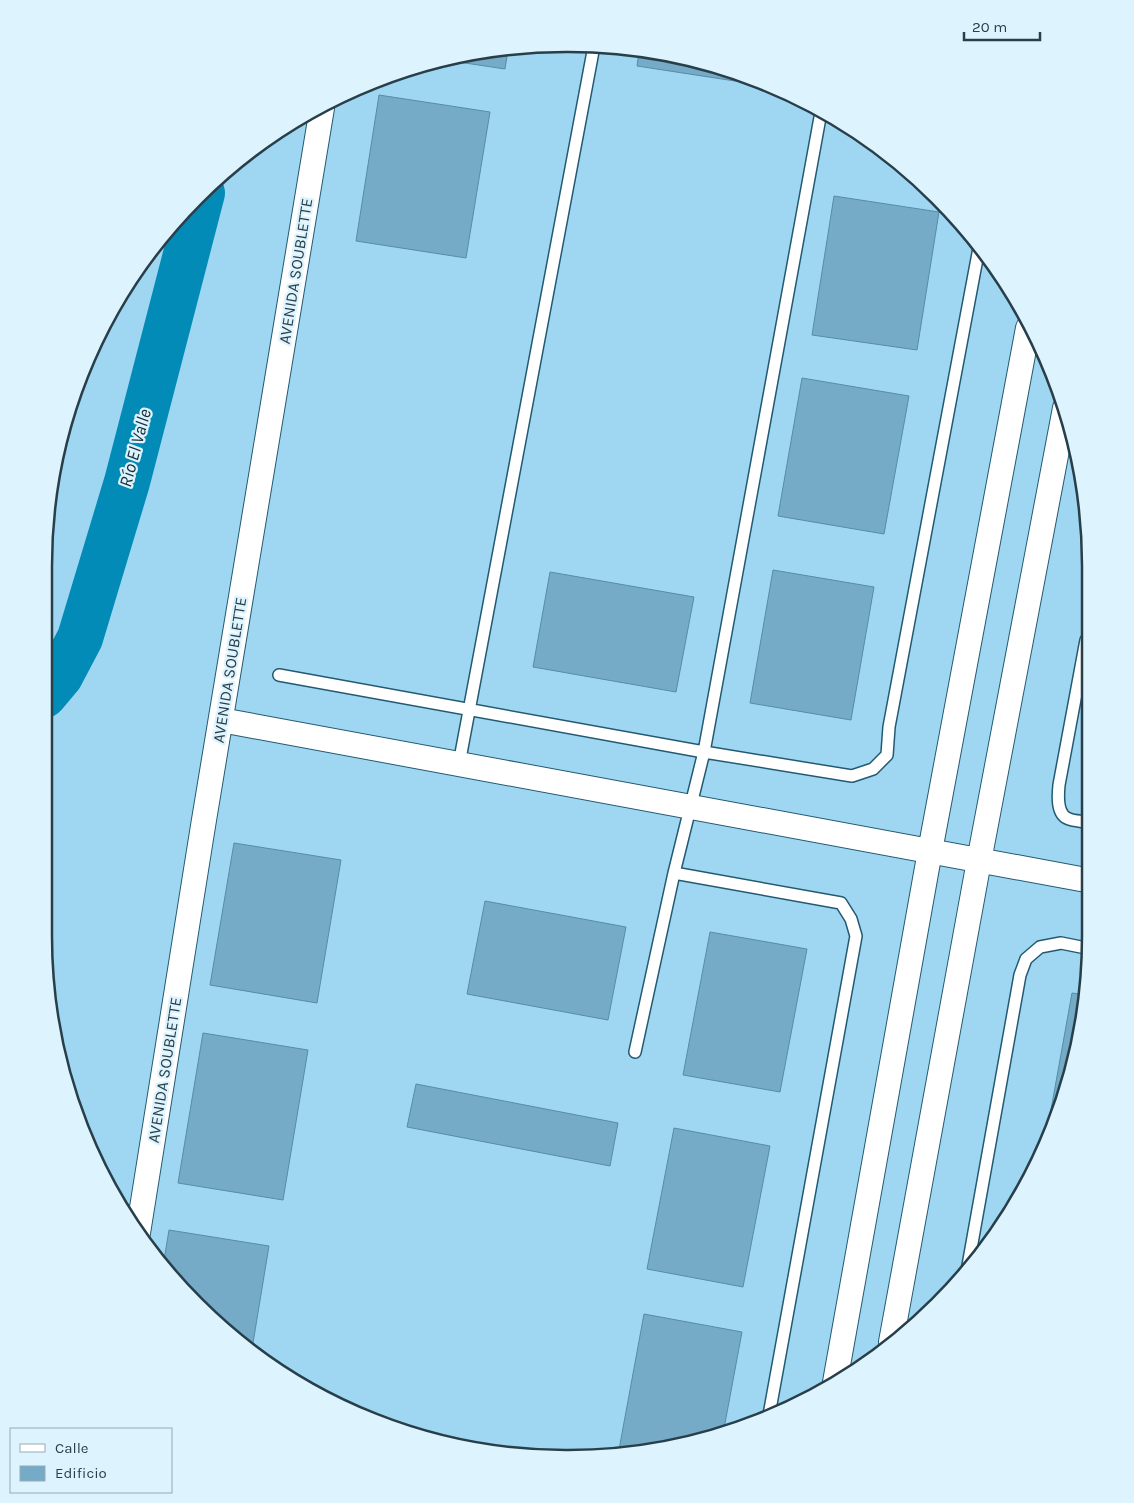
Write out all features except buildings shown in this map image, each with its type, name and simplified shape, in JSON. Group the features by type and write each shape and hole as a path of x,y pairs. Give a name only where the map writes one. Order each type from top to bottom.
{"street":[{"name":"AVENIDA SOUBLETTE","path":"140,1223 220,720 321,115"},
{"path":"836,1374 930,851 1026,336"},
{"path":"894,1333 979,861 1061,424"},
{"path":"220,720 1082,879"}],"lane":[{"path":"459,764 593,54"},
{"path":"635,1052 674,873 704,752 820,119"},
{"path":"279,675 704,752 852,776 873,769 887,755 891,717 977,257"},
{"path":"1082,661 1059,785 1058,802 1062,813 1067,819 1082,821"},
{"path":"674,873 841,903 851,919 856,936 770,1408"},
{"path":"970,1255 1020,975 1026,959 1040,947 1061,943 1081,947"}],"waterway":[{"name":"Río El Valle","path":"52,686 60,676 80,638 127,482 198,208"}]}
